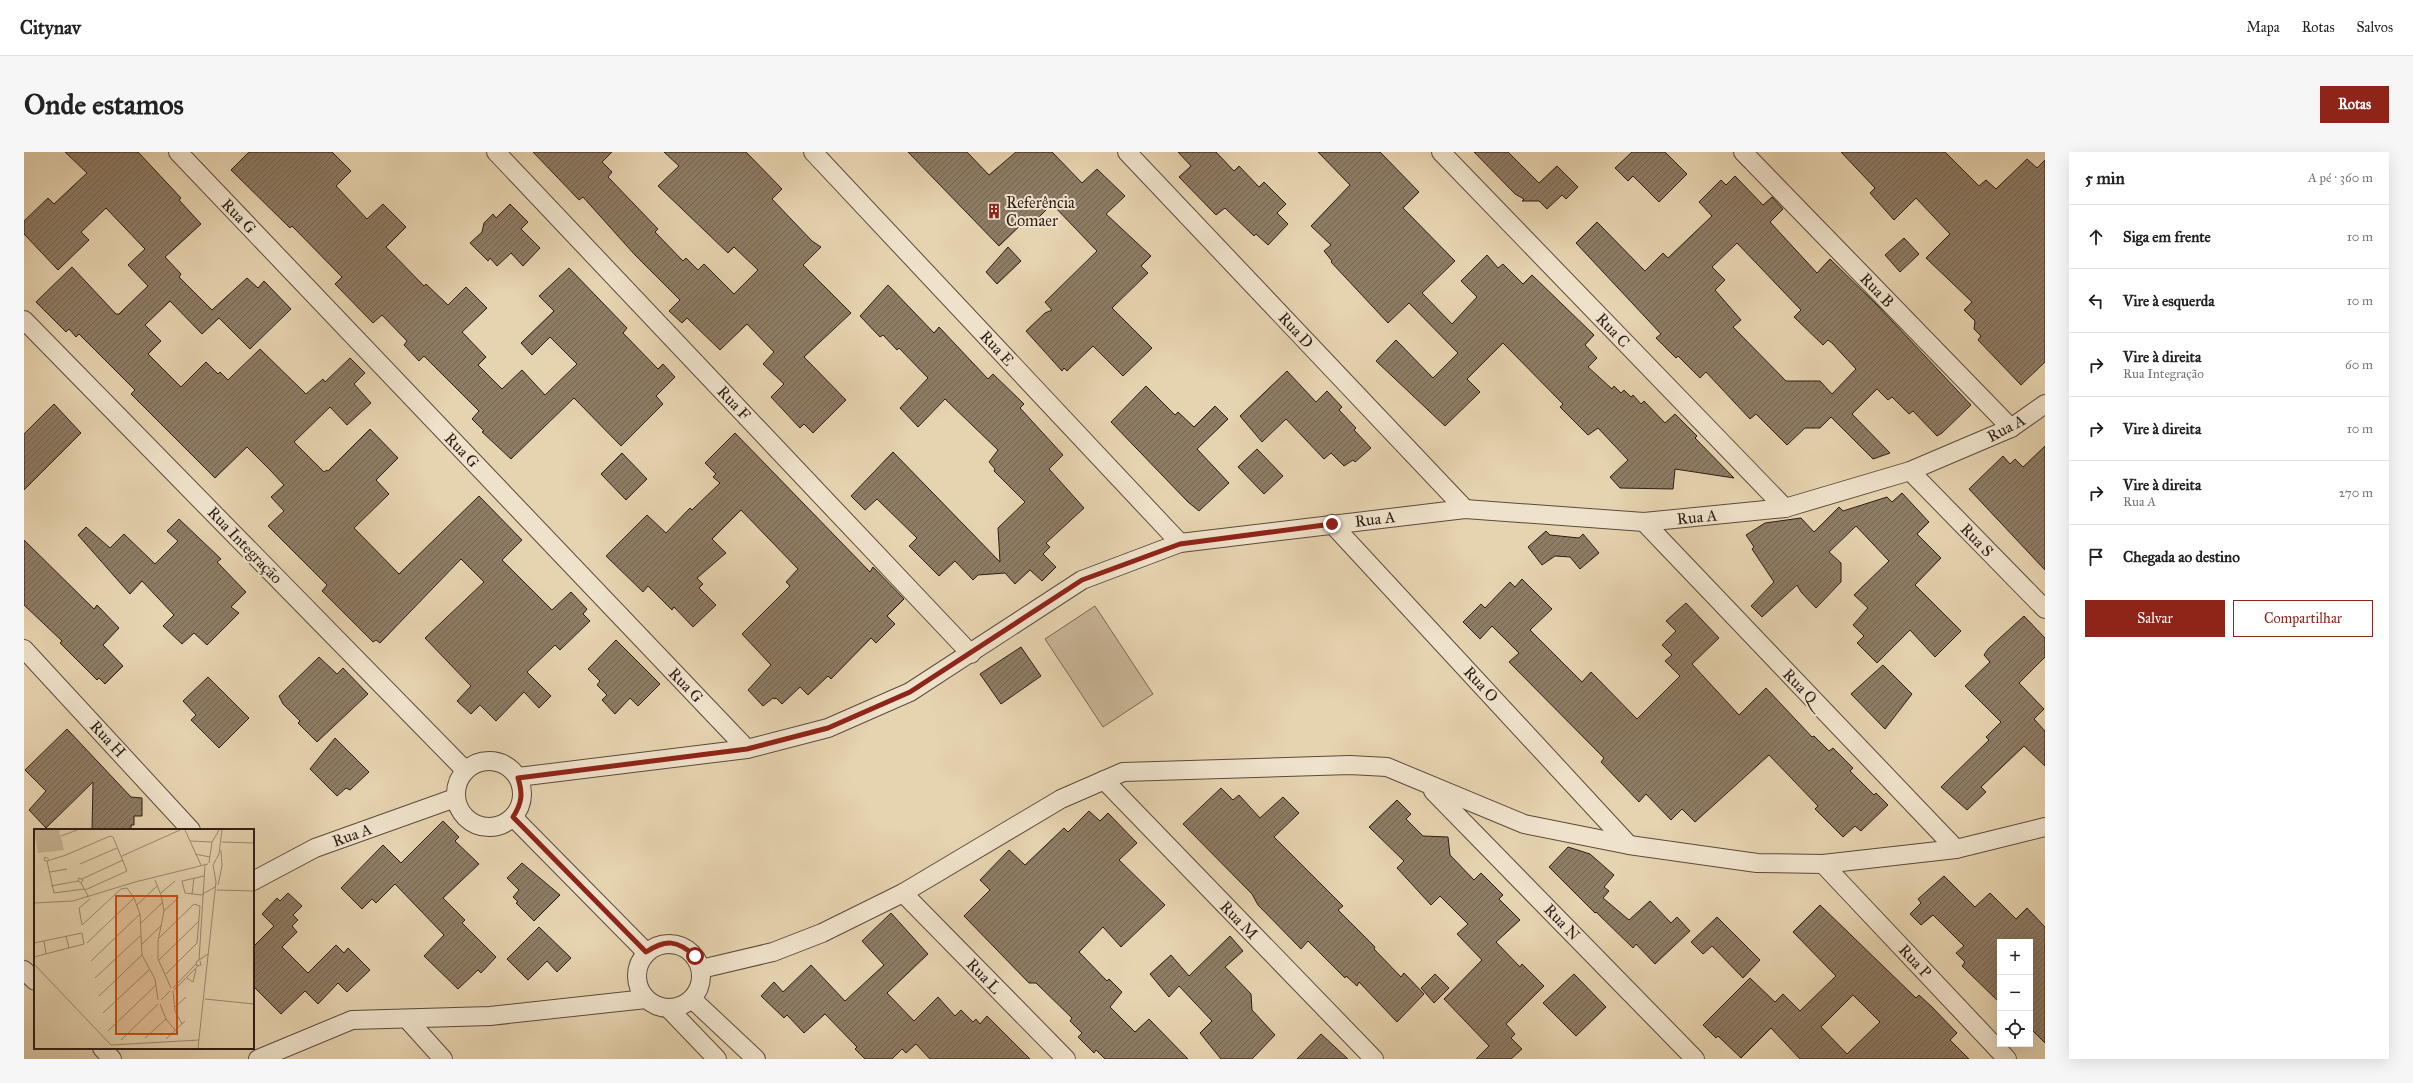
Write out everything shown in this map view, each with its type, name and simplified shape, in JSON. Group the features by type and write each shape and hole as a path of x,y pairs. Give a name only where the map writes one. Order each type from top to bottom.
{"street":[{"name":"Rua G","path":"178,152 747,749"},
{"name":"Rua F","path":"496,152 971,654"},
{"name":"Rua E","path":"813,152 1180,544"},
{"name":"Rua D","path":"1127,152 1465,509"},
{"name":"Rua C","path":"1441,152 1784,508"},
{"name":"Rua B","path":"1743,152 2011,428"},
{"name":"Rua Integração","path":"24,320 465,770"},
{"name":"Rua A","path":"518,778 747,749 828,728 910,692 971,654 1082,580 1180,544 1332,524 1465,509 1644,522 1784,508 1910,471 2011,428 2045,404"},
{"name":"Rua S","path":"1910,471 2045,609"},
{"name":"Rua Q","path":"1644,522 1956,849"},
{"name":"Rua O","path":"1332,524 1629,844"},
{"name":"Rua H","path":"24,649 190,829"},
{"path":"493,760 508,766 518,778 522,791 520,805 513,817 502,824 490,828 478,826 467,819 459,809 455,798 457,782 465,770 478,762 493,760"},
{"path":"701,969 773,952 822,933 903,893 1061,799 1122,772 1350,765 1387,767 1524,824 1629,844 1757,863 1823,864 1956,849 2045,827"},
{"name":"Rua M","path":"1104,780 1374,1059"},
{"name":"Rua N","path":"1428,785 1696,1059"},
{"name":"Rua A","path":"254,880 316,848 455,798"},
{"path":"513,817 646,952"},
{"name":"Rua P","path":"1823,864 2007,1059"},
{"name":"Rua L","path":"903,893 1066,1059"},
{"path":"671,943 684,947 695,956 701,969 700,985 692,999 681,1006 669,1009 656,1006 646,999 638,989 636,976 638,963 646,952 657,945 671,943"},
{"path":"24,970 34,980"},
{"path":"258,1059 352,1020 490,1016 646,999"},
{"path":"692,999 756,1059"},
{"path":"669,1009 718,1059"},
{"path":"407,1019 442,1059"},
{"path":"103,1049 112,1059"}],"shaded area":[{"path":"1095,606 1153,694 1103,727 1045,639"}],"building":[{"path":"65,152 138,152 181,198 179,200 201,224 165,257 181,274 179,277 212,310 247,278 258,288 264,281 291,309 250,349 219,318 202,334 170,301 145,325 161,341 148,354 181,387 206,362 218,374 220,372 228,380 260,349 306,394 323,379 325,382 350,358 365,373 354,384 371,403 347,425 330,407 294,442 324,472 327,470 328,471 370,429 398,458 376,480 389,494 354,528 399,574 479,496 522,540 502,560 552,610 571,592 587,609 583,614 590,621 560,650 555,645 527,672 551,696 539,708 524,692 496,721 480,705 471,714 457,701 471,686 425,638 484,582 461,559 380,643 376,640 373,642 322,591 327,585 268,526 284,511 271,497 284,485 270,470 247,447 215,478 131,394 135,390 79,334 76,337 69,329 66,332 36,302 72,267 116,314 119,314 148,286 128,265 145,249 106,208 81,232 89,240 58,270 24,234 24,221 48,198 54,204 87,173"},
{"path":"249,152 332,152 351,171 336,186 367,219 383,204 406,227 386,247 424,286 426,284 448,305 466,287 487,308 462,332 486,357 478,365 502,389 522,370 545,395 577,364 550,337 532,355 521,343 554,311 539,296 569,268 627,328 623,333 658,369 663,364 675,377 656,396 663,404 621,446 574,398 511,459 482,432 484,431 472,419 479,411 424,356 419,361 404,345 407,341 382,315 373,323 335,284 342,277 292,226 290,228 231,170"},
{"path":"533,152 612,152 602,162 612,172 608,177 658,229 655,232 683,261 686,258 698,270 704,264 734,294 758,270 734,247 728,253 658,186 679,166 664,152 746,152 782,189 772,199 812,241 821,247 803,265 851,313 804,357 846,400 813,433 804,424 800,428 771,397 784,384 763,364 774,352 747,324 720,350 687,318 682,323 669,311 680,300 635,255 583,197 579,200"},
{"path":"908,152 967,152 989,175 1016,152 1052,152 1082,183 1097,169 1125,196 1106,214 1151,256 1141,266 1148,273 1112,308 1152,348 1123,376 1093,346 1067,371 1064,368 1062,371 1026,331 1045,313 1052,310 1045,302 1097,251 1052,204 1034,222 1029,217 999,246"},
{"path":"1178,152 1216,152 1234,171 1239,166 1259,187 1264,182 1286,204 1277,213 1288,224 1268,245 1256,234 1254,236 1225,208 1216,215 1179,177 1191,166"},
{"path":"1318,152 1380,152 1419,192 1403,208 1455,261 1422,293 1452,324 1477,297 1461,281 1487,255 1498,268 1503,264 1523,284 1532,275 1594,335 1585,345 1597,358 1588,367 1612,389 1614,386 1621,393 1624,390 1631,397 1633,395 1641,404 1644,401 1665,423 1675,414 1697,436 1695,438 1734,478 1675,469 1673,489 1620,488 1610,477 1628,460 1598,428 1588,435 1560,407 1563,404 1503,343 1467,379 1480,392 1445,426 1376,361 1396,340 1433,378 1458,353 1409,303 1388,323 1331,262 1332,261 1324,251 1331,245 1311,226 1350,185"},
{"path":"1474,152 1508,152 1539,183 1557,166 1578,187 1566,199 1562,195 1547,209 1539,201 1522,201 1524,199 1515,194"},
{"path":"1632,152 1665,152 1687,174 1659,202 1633,176 1628,181 1615,168"},
{"path":"1841,152 1945,152 1979,186 1986,180 1996,189 2027,159 2037,168 2045,160 2045,362 2021,385 1978,340 1981,336 1974,329 1975,321 1964,310 1972,302 1926,258 1950,234 1916,198 1894,220 1870,193 1875,188"},
{"path":"1735,176 1763,205 1772,197 1783,209 1770,222 1817,273 1830,259 1877,305 1971,405 1937,436 1913,411 1909,414 1892,397 1888,400 1877,389 1852,414 1890,453 1873,459 1831,417 1820,428 1805,428 1787,445 1756,414 1750,419 1706,372 1700,378 1678,356 1676,358 1656,338 1661,334 1576,243 1597,222 1645,271 1663,253 1668,258 1712,216 1699,202 1721,180 1726,185","holes":["1737,243 1801,310 1794,317 1823,345 1828,340 1832,343 1856,369 1832,394 1820,381 1786,381 1733,327 1741,320 1715,290 1725,280 1712,267"]},
{"path":"510,204 528,222 521,229 540,248 523,266 511,253 497,266 490,258 488,261 470,243 482,232 484,223 493,214 496,218"},
{"path":"1904,238 1919,254 1900,272 1885,255"},
{"path":"1008,247 1021,261 997,284 986,272"},
{"path":"888,285 934,333 939,327 988,379 993,374 1024,404 1020,408 1063,455 1049,469 1084,508 1046,543 1050,547 1043,554 1056,567 1042,581 1030,570 1015,584 1005,573 978,575 973,580 955,561 939,576 909,546 917,538 877,499 865,510 851,496 893,452 1000,562 998,528 1025,502 994,471 995,469 989,462 998,450 945,399 918,427 900,408 928,378 899,348 897,350 883,335 880,337 860,316"},
{"path":"1287,371 1316,402 1327,391 1342,407 1339,410 1356,428 1354,430 1371,448 1355,462 1353,460 1344,466 1331,453 1324,459 1286,419 1262,442 1240,416"},
{"path":"1146,386 1175,415 1178,412 1194,427 1215,406 1228,419 1197,449 1229,483 1199,511 1188,502 1111,422"},
{"path":"54,404 81,433 24,490 24,434"},
{"path":"735,433 870,572 873,567 904,599 887,616 895,624 876,643 871,638 831,679 828,676 808,695 800,687 782,704 776,698 773,698 763,706 748,690 771,665 742,634 790,586 786,582 798,569 741,510 712,539 726,553 697,578 703,584 699,588 716,605 693,627 674,607 672,610 648,586 643,592 606,556 647,515 666,533 690,508 692,510 720,483 713,477 716,474 705,463"},
{"path":"2045,446 2045,570 1969,489 2003,456 2010,464 2015,459 2023,467"},
{"path":"1257,449 1283,476 1264,494 1238,467"},
{"path":"622,453 647,479 626,500 601,474"},
{"path":"1902,493 1929,522 1917,534 1941,558 1915,585 1961,631 1935,657 1910,630 1877,663 1857,643 1864,636 1853,625 1868,608 1854,595 1889,561 1856,526 1829,552 1841,563 1841,582 1816,608 1801,592 1797,585 1762,617 1751,606 1774,582 1752,549 1754,547 1746,535 1765,523 1801,518 1814,532 1839,507 1843,511 1887,497 1892,502"},
{"path":"179,519 221,559 217,562 246,592 231,607 239,613 207,645 194,633 182,644 163,626 174,615 142,581 130,594 78,535 86,527 110,548 124,534 155,564 178,541 167,531"},
{"path":"1546,531 1550,535 1579,538 1583,534 1599,553 1580,569 1570,557 1555,556 1542,565 1528,547"},
{"path":"24,540 94,609 97,605 119,628 103,645 123,666 105,684 99,678 97,680 60,643 62,641 24,605"},
{"path":"1522,579 1552,609 1530,630 1582,682 1591,672 1637,719 1680,676 1665,661 1672,655 1662,645 1676,631 1666,621 1686,603 1719,638 1692,664 1739,715 1766,688 1812,737 1814,736 1829,751 1833,748 1853,768 1850,771 1874,795 1876,793 1888,805 1861,831 1855,826 1843,837 1815,809 1818,806 1769,755 1695,822 1682,809 1671,820 1646,794 1639,802 1601,762 1604,758 1509,662 1519,653 1492,626 1480,639 1463,622 1481,604 1485,608 1510,582 1515,587"},
{"path":"2024,616 2045,638 2045,657 2019,683 2044,709 2034,719 2045,731 2045,766 2024,746 1981,787 1986,792 1967,810 1941,787 1989,740 1986,737 2001,722 1965,686 1990,662 1984,655 1988,649"},
{"path":"616,640 660,684 638,706 630,698 615,714 602,700 607,695 597,685 600,681 588,669"},
{"path":"1021,647 1041,676 1001,704 980,674"},
{"path":"319,657 337,674 343,668 368,694 317,742 298,723 300,721 283,704 279,696"},
{"path":"1883,665 1912,694 1885,729 1851,694"},
{"path":"208,677 249,718 219,748 191,720 196,715 183,701"},
{"path":"67,729 131,797 142,798 142,816 134,816 134,825 131,825 131,829 92,829 93,782 46,828 29,810 46,791 25,770"},
{"path":"335,738 369,772 350,790 346,788 337,796 310,769"},
{"path":"1221,788 1233,800 1239,795 1260,818 1283,797 1299,813 1274,837 1343,906 1338,910 1375,947 1374,949 1401,977 1404,973 1424,994 1397,1022 1359,982 1357,986 1346,976 1345,978 1308,941 1301,949 1258,905 1252,894 1183,824"},
{"path":"1397,800 1411,814 1406,819 1423,836 1448,837 1450,855 1474,880 1481,873 1503,895 1499,899 1520,920 1496,942 1520,967 1522,964 1544,986 1506,1024 1515,1034 1511,1038 1522,1049 1511,1059 1476,1059 1489,1046 1444,999 1482,960 1457,934 1468,924 1440,896 1431,905 1397,868 1404,861 1369,827"},
{"path":"1089,811 1100,821 1108,813 1137,843 1119,860 1165,905 1121,947 1103,927 1079,952 1107,981 1109,979 1122,992 1110,1007 1135,1032 1149,1019 1188,1059 1105,1059 1096,1050 1094,1053 1078,1037 1082,1033 1070,1021 1072,1018 1036,983 1029,983 964,916 990,890 980,880 1009,850 1025,865 1064,828 1068,832"},
{"path":"443,821 459,837 455,841 479,864 443,898 465,920 462,923 496,957 481,973 478,970 458,989 424,956 444,935 395,884 376,903 372,899 362,909 341,888 383,845 401,863"},
{"path":"1568,847 1590,854 1614,875 1604,887 1609,891 1603,898 1629,920 1650,901 1671,923 1677,917 1690,931 1655,964 1636,944 1633,948 1549,867"},
{"path":"522,863 560,895 534,921 516,903 518,902 513,897 519,890 507,878"},
{"path":"1944,876 1975,907 1990,893 2016,919 2027,908 2045,927 2045,1043 2033,1031 2033,939 1997,939 1997,1000 1962,966 1965,962 1956,953 1964,946 1933,915 1921,925 1910,914 1921,903 1918,899"},
{"path":"288,893 302,906 293,915 298,920 292,926 297,932 282,947 308,973 336,945 344,953 348,948 370,970 347,992 338,983 318,1004 305,991 281,1014 254,987 254,946 274,926 262,914 277,898 280,901"},
{"path":"1820,905 1916,998 1919,995 1932,1007 1957,1033 1950,1040 1969,1059 1800,1059 1771,1028 1741,1058 1718,1036 1716,1038 1703,1025 1750,978 1775,1002 1783,994 1800,1011 1836,976 1793,932","holes":["1853,995 1880,1022 1847,1054 1821,1027"]},
{"path":"891,913 928,954 887,993 914,1021 938,997 955,1016 961,1010 973,1022 976,1019 980,1024 987,1016 1030,1059 930,1059 916,1044 906,1053 902,1049 892,1059 865,1059 855,1049 857,1047 825,1014 804,1033 787,1015 784,1018 761,996 774,982 783,992 811,965 845,1001 884,965 862,941"},
{"path":"1717,917 1760,960 1743,978 1712,946 1703,954 1691,942"},
{"path":"539,927 571,958 557,972 547,961 528,980 507,959"},
{"path":"1230,936 1243,951 1225,967 1251,994 1252,1010 1275,1035 1252,1059 1221,1059 1200,1033 1212,1021 1179,986 1169,997 1150,974 1171,955 1189,976"},
{"path":"1435,974 1449,988 1434,1003 1421,988"},
{"path":"1574,974 1606,1007 1576,1036 1543,1003"},
{"path":"1321,1034 1348,1059 1297,1059"}],"place":[{"name":"Referência Comaer","path":"994,211"}],"route":[{"path":"695,956 684,947 671,943 657,945 646,952 513,817 520,805 522,791 518,778 747,749 828,728 910,692 971,654 1082,580 1180,544 1332,524"}]}
